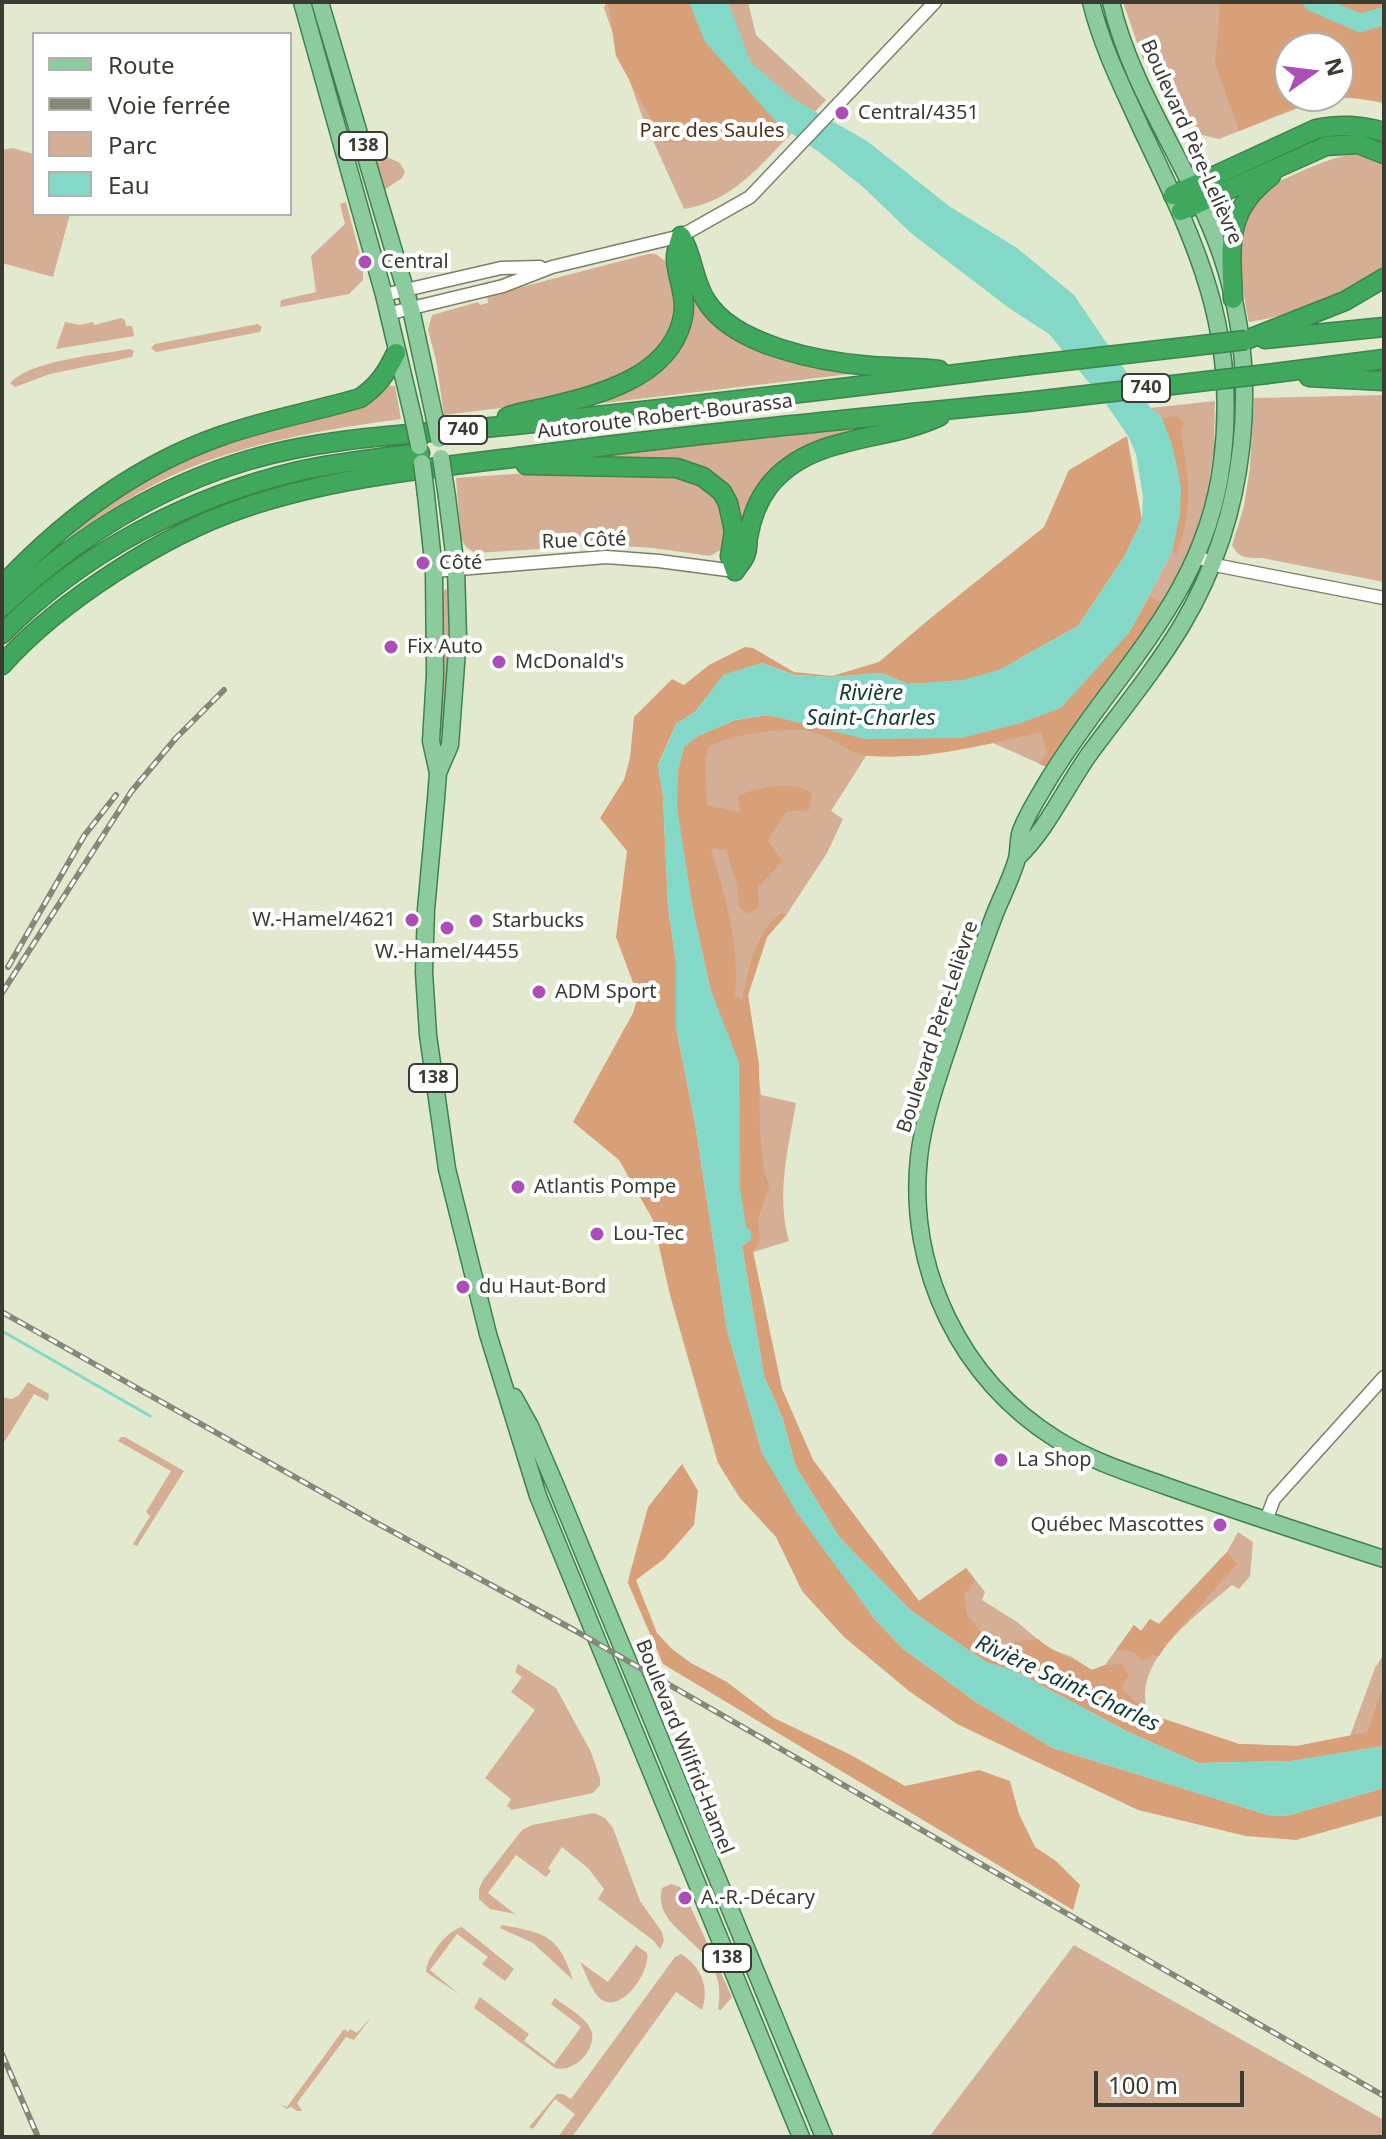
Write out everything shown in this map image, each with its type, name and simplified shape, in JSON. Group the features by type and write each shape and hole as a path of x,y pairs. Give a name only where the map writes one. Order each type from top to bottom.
{"highway":[{"path":"1177,203 1316,129 1342,124 1384,132"},
{"path":"1196,194 1326,146 1358,144 1384,154"},
{"path":"1233,299 1231,241 1239,212 1257,187 1296,158"},
{"path":"681,236 690,251 704,298 724,321 753,338 780,348 848,363 966,373"},
{"path":"486,428 511,415 617,386 656,363 673,342 685,306 675,258 681,236"},
{"path":"1255,339 1353,298 1384,278"},
{"name":"Autoroute Robert-Bourassa","path":"2,607 70,550 98,531 159,495 250,459 331,444 1384,327"},
{"path":"2,586 60,530 153,465 221,436 360,398 374,388 396,353"},
{"name":"Autoroute Robert-Bourassa","path":"2,665 51,620 164,544 214,519 314,488 473,463 745,429 1026,402 1384,359"},
{"path":"1267,374 1384,381"},
{"path":"735,571 746,555 749,533 760,499 779,475 792,465 836,445 926,423 956,408"},
{"path":"2,634 83,567 131,535 188,507 221,493 301,470 413,454"},
{"path":"473,463 651,466 692,472 712,483 728,503 734,531 730,556 735,571"}],"main road":[{"name":"Boulevard Wilfrid-Hamel","path":"302,2 384,295 413,417 413,454 426,495 434,571 435,675 431,741 438,773 424,972 428,1035 447,1169 471,1271 538,1496 801,2137"},
{"name":"Boulevard Wilfrid-Hamel","path":"320,2 411,309 434,415 447,497 456,569 458,637 450,745 438,773"},
{"name":"Boulevard Père-Lelièvre","path":"1091,2 1108,57 1177,203 1209,282 1218,319 1224,374 1225,419 1220,477 1211,516 1196,556 1166,616 1077,737 1045,785 1021,832 1018,857 960,1012 923,1134 918,1180 919,1216 925,1253 936,1294 961,1344 1004,1398 1042,1430 1098,1461 1384,1559"},
{"name":"Boulevard Père-Lelièvre","path":"1018,857 1037,839 1087,758 1182,624 1213,563 1229,512 1243,430 1245,374 1241,335 1221,254 1196,194 1133,66 1111,2"},
{"name":"Boulevard Wilfrid-Hamel","path":"501,1375 530,1426 557,1489 824,2137"}],"street":[{"path":"387,314 503,286 552,267 681,236 750,197 935,2"},
{"path":"384,295 501,268 552,267"},
{"path":"1196,556 1213,563 1384,598"},
{"name":"Rue Côté","path":"434,571 606,557 735,571"},
{"path":"1266,1520 1274,1499 1384,1377"}],"green space":[{"name":"Parc des Saules","path":"606,2 693,2 793,132 757,169 731,190 702,205 684,209 642,116 604,8"},
{"name":"Parc des Saules","path":"608,2 689,2 705,42 779,125 722,139 664,143 616,56"},
{"path":"725,2 748,2 756,35 826,100 813,114 793,103 749,65"},
{"path":"1123,2 1384,2 1384,103 1354,98 1354,32 1274,32 1274,112 1288,112 1219,139 1190,132 1166,83 1143,60"},
{"path":"1217,2 1384,2 1384,103 1354,98 1354,32 1274,32 1274,112 1286,112 1239,131 1215,63 1220,9"},
{"path":"12,148 32,153 32,216 69,216 53,277 2,263 2,150"},
{"path":"379,153 400,163 405,172 402,178 384,190 374,155"},
{"path":"1354,154 1384,164 1384,266 1320,302 1249,322 1241,251 1247,217 1256,201 1269,188 1285,179"},
{"path":"346,202 363,266 363,280 349,294 280,307 281,300 316,292 311,256 345,224 340,204"},
{"path":"656,254 669,264 678,313 663,345 640,366 577,393 444,415 428,330 432,315 478,302 480,305 488,303 487,296"},
{"path":"693,288 707,314 850,370 850,374 596,404 595,398 658,366 688,290"},
{"path":"121,318 126,326 132,326 134,336 56,349 65,322 79,325 93,322 94,325"},
{"path":"258,324 262,327 260,332 156,352 151,348 155,344"},
{"path":"130,349 134,351 132,357 50,374 15,387 10,383 20,375 49,364"},
{"path":"386,385 395,386 401,419 343,427 255,446 198,464 144,490 66,539 63,535 161,467"},
{"path":"1384,395 1384,582 1262,558 1248,558 1238,553 1232,545 1244,506 1250,467 1254,398"},
{"path":"1215,401 1214,449 1207,495 1189,555 1143,641 1047,767 993,743 918,756 866,756 831,811 843,819 827,853 787,914 767,937 748,995 761,1095 796,1103 783,1189 789,1241 753,1252 782,1389 813,1460 919,1601 966,1568 985,1592 982,1600 1017,1622 1048,1648 1072,1657 1092,1670 1105,1665 1134,1625 1141,1631 1150,1619 1159,1624 1227,1552 1238,1532 1253,1542 1250,1576 1239,1589 1232,1585 1170,1641 1148,1676 1145,1695 1149,1714 1239,1744 1297,1746 1350,1736 1375,1668 1384,1654 1384,1746 1290,1761 986,1662 839,1537 764,1376 710,988 698,736 1129,633 1172,552 1162,418 1150,408"},
{"path":"1178,416 1184,423 1181,432 1188,506 1177,554 1172,552 1179,515 1179,485 1174,455 1162,418"},
{"path":"851,429 852,434 815,447 739,528 715,478 606,461 605,455"},
{"path":"1127,436 1142,520 1124,557 1078,626 999,670 963,680 908,684 881,673 831,677 795,675 762,663 724,675 695,712 676,724 658,765 663,796 668,906 676,963 676,1027 695,1123 727,1330 762,1453 873,1617 902,1648 976,1702 1053,1748 1268,1815 1286,1816 1384,1788 1384,1815 1296,1840 1246,1836 1138,1810 957,1724 909,1691 844,1637 802,1591 776,1537 740,1498 718,1463 670,1295 653,1220 619,1160 573,1122 633,1013 638,996 616,937 627,851 600,818 624,780 630,758 634,717 672,679 684,685 709,665 745,647 753,648 794,672 832,676 879,662 1044,527 1069,470"},
{"path":"542,472 660,472 699,479 720,501 727,537 722,549 710,556 606,545 475,553 466,547 461,539 456,478"},
{"path":"449,590 449,670 442,732 439,731 443,591"},
{"path":"1150,596 1164,605 1137,647 1047,767 1039,764 1047,752 1041,732 956,750 892,757 863,755 820,734 803,730 760,733 709,746 705,759 707,805 740,812 738,796 776,786 795,787 812,793 809,810 786,812 768,841 783,861 758,887 759,907 748,914 739,907 737,885 726,850 711,848 733,939 735,996 742,999 754,952 765,930 782,913 787,914 767,937 748,995 759,1064 760,1134 769,1187 758,1220 760,1240 753,1252 782,1389 813,1460 919,1601 966,1568 975,1580 964,1595 967,1614 995,1650 1014,1642 1038,1639 1092,1670 1122,1664 1129,1675 1121,1688 1149,1714 1239,1744 1297,1746 1367,1732 1384,1684 1384,1746 1290,1761 1198,1763 1126,1731 1015,1671 986,1662 910,1610 839,1537 796,1467 782,1417 764,1376 742,1246 751,1240 751,1231 746,1227 740,1189 739,1063 710,988 676,807 678,770 684,746 698,736 735,720 768,715 865,739 1129,633"},
{"path":"28,1382 49,1394 48,1401 34,1394 5,1441 2,1439 2,1397 12,1399 19,1395"},
{"path":"121,1437 184,1471 137,1546 133,1544 150,1516 146,1512 171,1471 118,1441"},
{"path":"682,1464 698,1491 694,1525 664,1559 636,1580 657,1633 691,1663 727,1682 774,1718 851,1755 905,1786 979,1770 1010,1781 1019,1814 1035,1847 1056,1861 1080,1885 1073,1910 663,1664 628,1583 648,1507"},
{"path":"1227,1552 1237,1564 1159,1656 1152,1655 1142,1661 1134,1652 1116,1650 1134,1625 1141,1631 1150,1619 1159,1624"},
{"path":"518,1664 556,1688 591,1752 600,1778 600,1785 593,1793 512,1810 507,1806 511,1799 485,1778 535,1710 511,1692 522,1677 515,1672"},
{"path":"594,1813 605,1818 613,1828 640,1901 662,1932 664,1941 660,1949 654,1941 598,1899 604,1889 588,1868 562,1847 548,1868 551,1871 546,1877 516,1855 488,1893 515,1914 490,1909 479,1899 483,1880 522,1830 532,1825"},
{"path":"671,1884 680,1887 686,1897 732,1997 721,2010 718,2009 719,1987 713,1969 703,1954 668,1918 662,1904 662,1888"},
{"path":"502,1925 540,1934 556,1945 573,1980 533,1943 500,1928"},
{"path":"462,1927 514,1969 505,1981 482,1964 488,1957 457,1934 430,1970 459,1994 426,1972 439,1945 450,1933"},
{"path":"636,1945 647,1953 640,1979 618,2001 602,2000 592,1988 580,1962 608,1982"},
{"path":"1074,1945 1384,2120 1384,2137 929,2137"},
{"path":"681,1954 694,1965 702,1978 705,1994 702,2010 676,1992 572,2137 558,2137 575,2114 555,2099 533,2129 529,2127 557,2094 571,2099 675,1957"},
{"path":"480,1997 529,2034 524,2041 554,2064 581,2027 551,2004 555,1998 590,2028 592,2042 589,2050 571,2067 555,2068 474,2008"},
{"path":"372,2016 354,2040 346,2037 297,2103 302,2111 291,2107 287,2109 280,2104 287,2107 344,2029 357,2033"}],"water":[{"name":"Rivière Saint-Charles","path":"689,2 728,2 751,63 795,100 867,141 949,206 1017,248 1074,295 1150,407 1162,418 1173,448 1181,487 1180,514 1172,552 1129,633 1061,708 1021,723 961,738 865,739 768,715 735,720 698,736 684,747 678,770 677,807 692,905 710,988 739,1063 740,1189 746,1227 751,1231 751,1240 742,1246 764,1376 782,1417 796,1467 839,1537 910,1610 986,1662 1015,1671 1126,1731 1198,1763 1290,1761 1384,1746 1384,1788 1286,1816 1268,1815 1053,1748 976,1702 902,1648 873,1617 797,1513 762,1453 727,1330 695,1123 676,1027 676,963 668,906 663,796 658,766 676,724 695,712 723,675 762,663 795,675 831,677 881,673 908,684 963,680 999,670 1078,626 1124,557 1142,520 1143,497 1136,454 1128,436 1104,401 1049,334 1009,308 912,234 863,187 779,125 705,42"}],"waterway":[{"path":"1312,2 1360,23 1384,16"},
{"path":"2,1331 150,1416"}],"railway":[{"path":"2,993 131,792 176,738 224,690"},
{"path":"8,967 84,836 116,795"},
{"path":"2,1312 574,1630 1384,2096"},
{"path":"2,2054 38,2137"}],"place":[{"name":"Central/4351","path":"842,113"},
{"name":"Central","path":"365,262"},
{"name":"Côté","path":"423,563"},
{"name":"Fix Auto","path":"391,647"},
{"name":"McDonald's","path":"499,662"},
{"name":"W.-Hamel/4621","path":"412,920"},
{"name":"Starbucks","path":"476,921"},
{"name":"W.-Hamel/4455","path":"447,928"},
{"name":"ADM Sport","path":"539,992"},
{"name":"Atlantis Pompe","path":"518,1187"},
{"name":"Lou-Tec","path":"597,1234"},
{"name":"du Haut-Bord","path":"463,1287"},
{"name":"La Shop","path":"1001,1460"},
{"name":"Québec Mascottes","path":"1220,1525"},
{"name":"A.-R.-Décary","path":"685,1898"}]}
